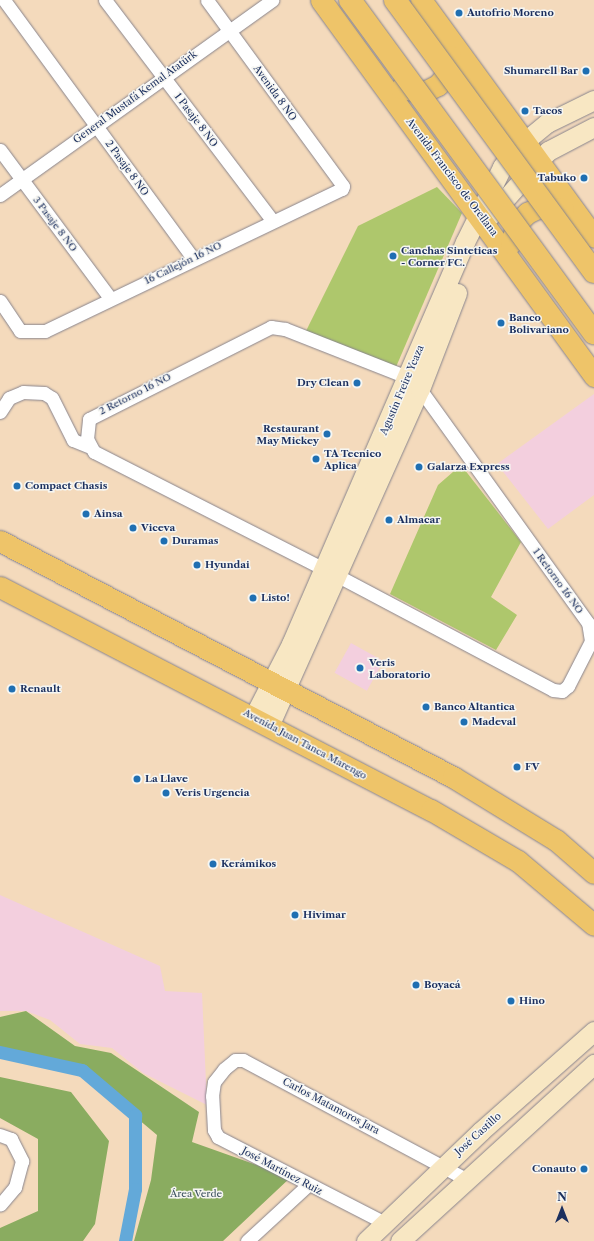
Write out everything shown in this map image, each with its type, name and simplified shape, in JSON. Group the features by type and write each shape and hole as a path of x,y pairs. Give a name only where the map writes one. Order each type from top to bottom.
{"highway":[{"path":"350,0 594,333"},
{"path":"395,0 594,272"}],"main road":[{"name":"Avenida Francisco de Orellana","path":"321,0 594,376"},
{"path":"421,0 594,237"},
{"path":"372,69 391,83 412,92 438,85 451,63 442,28"},
{"name":"Agustín Freire Ycaza","path":"261,722 331,572 414,383 502,167 524,141 547,123 594,100"},
{"name":"Agustín Freire Ycaza","path":"481,219 538,161 558,144 594,127"},
{"path":"514,264 513,233 527,213 553,206 581,219"},
{"path":"0,541 453,777 556,840 594,873"},
{"name":"Avenida Juan Tanca Marengo","path":"0,587 431,810 518,861 594,925"},
{"name":"José Castillo","path":"366,1241 443,1166 594,1031"},
{"path":"400,1241 466,1179 594,1064"}],"street":[{"name":"2 Pasaje 8 NO","path":"4,0 193,258"},
{"name":"1 Pasaje 8 NO","path":"105,0 272,220"},
{"name":"Avenida 8 NO","path":"207,0 343,186"},
{"name":"General Mustafá Kemal Atatürk","path":"0,195 228,29 272,0"},
{"name":"3 Pasaje 8 NO","path":"0,150 110,298"},
{"name":"16 Callejón 16 NO","path":"0,301 20,331 45,332 110,298 343,186"},
{"name":"2 Retorno 16 NO","path":"90,447 86,427 99,411 271,327 285,329 414,383"},
{"name":"1 Retorno 16 NO","path":"331,572 553,690 562,691 568,686 591,641 588,623 414,383"},
{"path":"0,412 9,398 23,392 44,393 52,398 73,440 90,447 94,452 331,572"},
{"name":"Carlos Matamoros Jara","path":"212,1096 214,1082 240,1058 466,1179"},
{"name":"José Martínez Ruiz","path":"212,1096 213,1126 218,1137 308,1185 385,1223"},
{"path":"0,1205 15,1187 22,1161 5,1137"},
{"path":"247,1241 308,1185"}],"shaded area":[{"path":"594,394 594,495 548,529 497,464"},
{"name":"Veris Laboratorio","path":"351,643 383,661 367,691 335,673"},
{"path":"0,895 160,966 165,991 202,993 207,1105 143,1073 112,1048 80,1044 50,1020 26,1011 0,1011"}],"green space":[{"name":"Canchas Sinteticas - Corner FC.","path":"437,187 462,213 396,367 306,331 358,226"},
{"path":"461,465 521,542 491,597 517,615 496,650 390,594 438,485"},
{"name":"Área Verde","path":"26,1011 75,1046 111,1053 199,1112 192,1142 291,1177 223,1241 134,1241 151,1180 157,1135 74,1065 0,1051 0,1017"},
{"path":"0,1077 71,1092 109,1141 95,1224 83,1241 0,1241 0,1228 38,1211 38,1139 0,1118"}],"waterway":[{"path":"0,1052 82,1070 135,1115 135,1189 125,1241"}],"place":[{"name":"Autofrio Moreno","path":"459,13"},
{"name":"Shumarell Bar","path":"586,71"},
{"name":"Tacos","path":"525,111"},
{"name":"Tabuko","path":"584,178"},
{"name":"Canchas Sinteticas - Corner FC.","path":"393,256"},
{"name":"Banco Bolivariano","path":"501,323"},
{"name":"Dry Clean","path":"357,383"},
{"name":"Restaurant May Mickey","path":"327,434"},
{"name":"TA Tecnico Aplica","path":"316,459"},
{"name":"Galarza Express","path":"419,467"},
{"name":"Compact Chasis","path":"17,486"},
{"name":"Ainsa","path":"86,514"},
{"name":"Almacar","path":"389,520"},
{"name":"Viceva","path":"133,528"},
{"name":"Duramas","path":"164,541"},
{"name":"Hyundai","path":"197,565"},
{"name":"Listo!","path":"253,598"},
{"name":"Veris Laboratorio","path":"360,668"},
{"name":"Renault","path":"12,689"},
{"name":"Banco Altantica","path":"426,707"},
{"name":"Madeval","path":"464,722"},
{"name":"FV","path":"517,767"},
{"name":"La Llave","path":"137,779"},
{"name":"Veris Urgencia","path":"166,793"},
{"name":"Kerámikos","path":"213,864"},
{"name":"Hivimar","path":"295,915"},
{"name":"Boyacá","path":"416,985"},
{"name":"Hino","path":"511,1001"},
{"name":"Conauto","path":"584,1169"}]}
